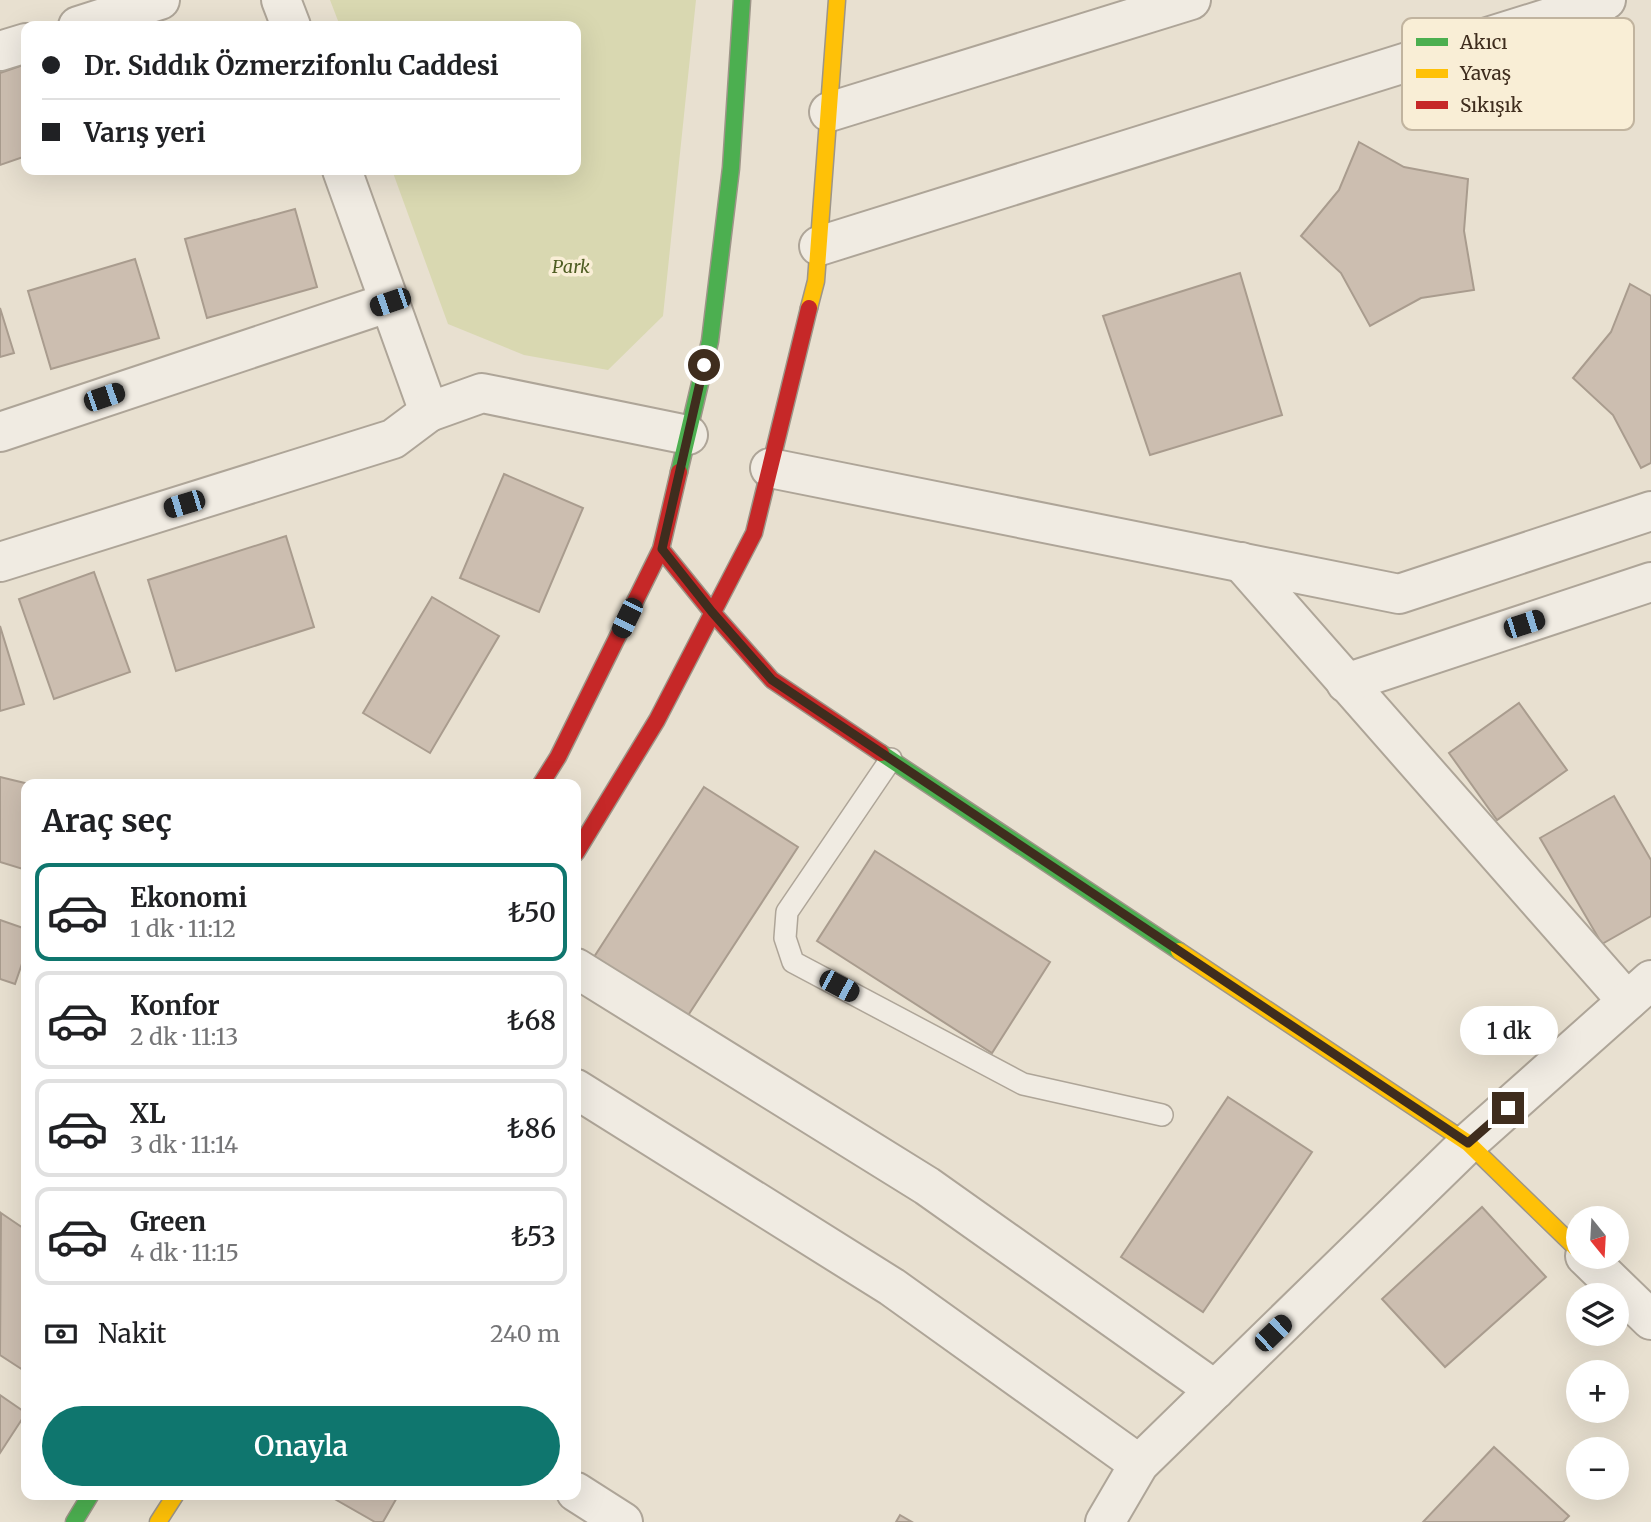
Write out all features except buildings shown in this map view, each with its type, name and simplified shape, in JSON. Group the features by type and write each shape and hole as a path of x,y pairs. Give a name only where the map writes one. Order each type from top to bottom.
{"main road":[{"path":"544,779 558,757 662,549 710,341 728,195 742,0"},
{"path":"581,845 657,720 754,533 816,281 837,0"},
{"path":"662,549 712,612 772,680 1468,1143 1566,1238"},
{"path":"74,1522 88,1500"},
{"path":"158,1522 172,1500"}],"street":[{"path":"94,21 160,0"},
{"path":"281,0 288,21"},
{"path":"829,112 1191,0"},
{"path":"1548,18 1606,0"},
{"path":"0,51 21,45"},
{"path":"819,246 1402,64"},
{"path":"344,175 429,412"},
{"path":"0,432 390,302"},
{"path":"0,562 393,439 429,412 482,393 688,435"},
{"path":"770,468 1399,594 1651,511"},
{"path":"1105,1522 1139,1464 1468,1143 1639,991 1346,682 1241,562"},
{"path":"1346,682 1651,582"},
{"path":"581,971 927,1186 1214,1390"},
{"path":"581,1092 892,1287 1139,1464"},
{"path":"1598,1269 1651,1320"},
{"path":"581,1495 623,1522"}],"lane":[{"path":"891,759 787,912 785,938 793,962 1023,1084 1162,1115"}],"green space":[{"name":"Park","path":"330,0 696,0 663,316 608,370 524,355 448,324 394,175 581,175 581,21 338,21"}],"traffic: fast":[{"path":"679,472 710,341 731,168 742,0"},
{"path":"881,753 1179,951"},
{"path":"74,1522 87,1500"}],"traffic: slow":[{"path":"809,308 816,281 837,0"},
{"path":"1179,951 1468,1143 1566,1238"},
{"path":"158,1522 172,1500"}],"traffic: jam":[{"path":"581,845 657,720 754,533 809,308"},
{"path":"544,779 558,757 661,549 679,472"},
{"path":"661,549 772,680 881,753"}],"route":[{"path":"704,365 662,549 712,612 772,680 1468,1143 1508,1108"}]}
